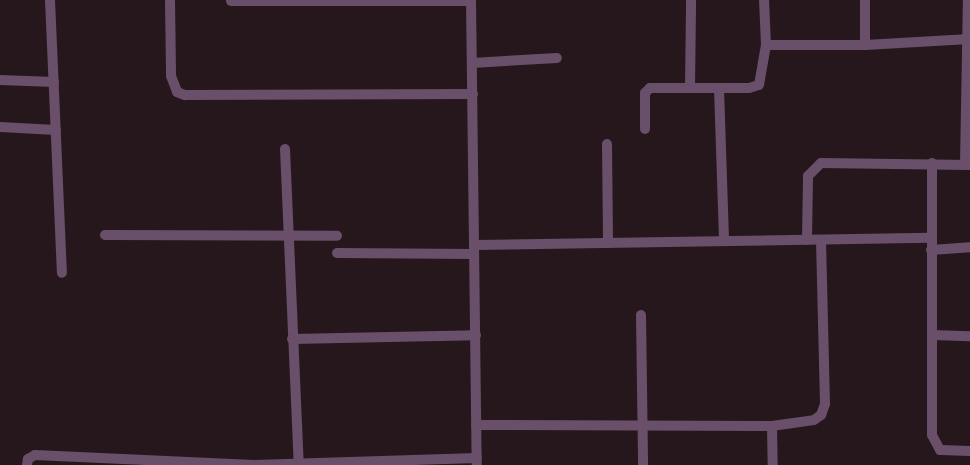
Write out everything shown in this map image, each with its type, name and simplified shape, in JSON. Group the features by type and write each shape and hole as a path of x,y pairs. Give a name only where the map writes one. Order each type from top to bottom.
{"street":[{"path":"50,0 62,274"},
{"path":"170,0 171,76 178,92 185,94 473,94"},
{"path":"27,465 28,459 35,455 118,456 194,464 477,462 471,0 231,2"},
{"path":"690,88 691,0"},
{"path":"645,129 645,93 650,88 719,88 759,85 766,45 764,0"},
{"path":"865,0 865,45"},
{"path":"807,240 808,176 815,166 827,162 932,163 968,165 968,0"},
{"path":"766,45 865,45 969,39"},
{"path":"472,63 557,58"},
{"path":"0,80 54,82"},
{"path":"719,88 724,241"},
{"path":"0,127 56,130"},
{"path":"607,144 608,243"},
{"path":"285,149 287,234 299,464"},
{"path":"932,163 930,238 932,435 940,450 970,451"},
{"path":"105,235 287,234 337,236"},
{"path":"337,253 608,243 930,238"},
{"path":"476,425 772,426 814,420 821,415 825,404 822,240"},
{"path":"931,250 970,247"},
{"path":"641,315 643,465"},
{"path":"292,339 476,335"},
{"path":"932,335 970,336"},
{"path":"772,426 773,465"}]}
